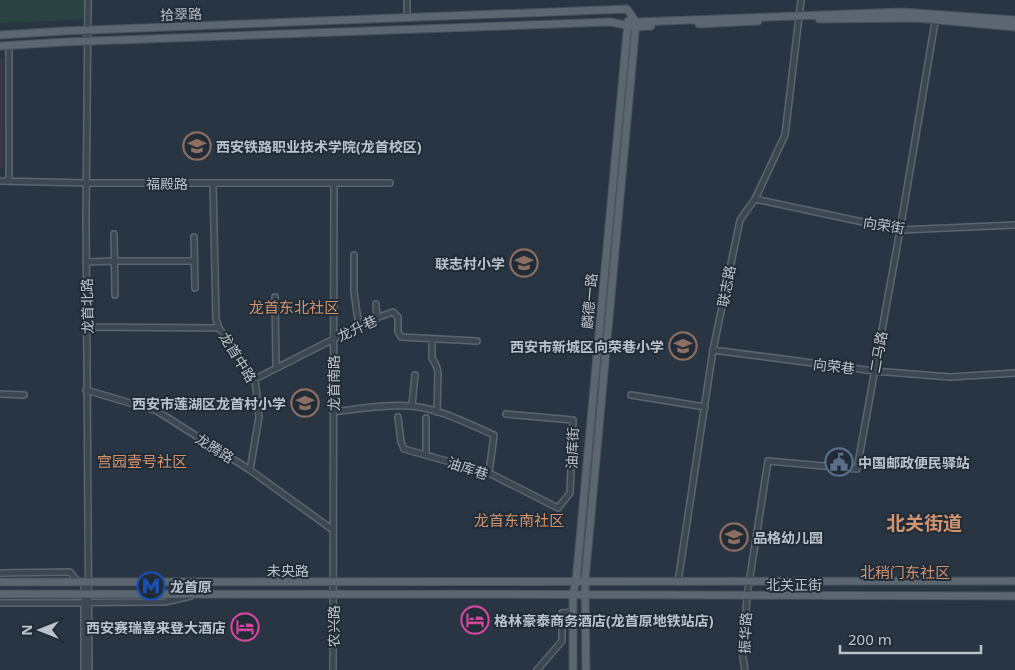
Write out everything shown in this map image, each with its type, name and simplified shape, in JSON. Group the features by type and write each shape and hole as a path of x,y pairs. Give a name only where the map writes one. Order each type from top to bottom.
{"main road":[{"name":"拾翠路","path":"0,35 627,9"},
{"name":"麟德一路","path":"574,670 574,594 628,24 627,9"},
{"path":"627,9 636,24"},
{"name":"拾翠路","path":"936,16 1015,27"},
{"name":"拾翠路","path":"0,46 87,41 600,22 636,24 799,18 936,16 1015,20"},
{"name":"麟德一路","path":"586,670 585,581 636,24"},
{"name":"北关正街","path":"576,581 1015,581"},
{"name":"未央路","path":"0,582 333,583 576,581"},
{"name":"未央路","path":"0,594 574,594"},
{"name":"北关正街","path":"574,594 1015,596"}],"street":[{"name":"龙首北路","path":"86,602 84,582 88,0"},
{"path":"407,0 407,18"},
{"name":"联志路","path":"678,582 713,350 740,220 755,199 785,135 801,0"},
{"name":"二马路","path":"747,596 768,461 857,469 936,16"},
{"path":"9,45 9,181"},
{"name":"福殿路","path":"0,181 213,184 390,183"},
{"name":"龙首南路","path":"333,583 334,183"},
{"name":"龙首中路","path":"213,184 216,320 219,328 255,379 259,418 250,470"},
{"name":"向荣街","path":"755,199 900,230 1015,225"},
{"path":"114,234 115,295"},
{"path":"194,237 195,288"},
{"path":"354,255 354,292 359,327"},
{"path":"86,262 194,261"},
{"path":"275,297 276,367"},
{"path":"376,304 376,318"},
{"name":"龙升巷","path":"255,379 376,318 393,312 398,317 398,332 401,337 477,341"},
{"path":"87,328 219,328"},
{"path":"432,340 432,358 438,372 437,412"},
{"name":"向荣巷","path":"713,350 874,371 950,377 1015,374"},
{"path":"412,406 415,375"},
{"name":"龙腾路","path":"86,390 157,410 250,470 333,530"},
{"path":"0,394 24,394"},
{"path":"631,395 705,407"},
{"path":"333,412 386,406 412,406 437,412 494,435 489,473"},
{"name":"油库街","path":"506,414 573,420 570,493 558,508"},
{"name":"油库巷","path":"398,417 403,448 489,473 558,508"},
{"path":"426,418 426,455"},
{"path":"0,573 70,572 84,582"},
{"name":"农兴路","path":"333,583 333,670"},
{"path":"0,603 165,602 202,594"},
{"name":"振华路","path":"745,670 743,658 747,596"},
{"path":"84,670 86,602"},
{"path":"86,602 89,670"},
{"path":"537,670 562,641 562,612 574,612"}],"shaded area":[{"path":"0,59 4,59 3,168 0,168"}],"green space":[{"path":"0,0 93,0 92,19 0,23"}],"place":[{"name":"西安铁路职业技术学院(龙首校区)","path":"197,146"},
{"name":"联志村小学","path":"524,263"},
{"name":"西安市新城区向荣巷小学","path":"683,346"},
{"name":"西安市莲湖区龙首村小学","path":"305,403"},
{"name":"中国邮政便民驿站","path":"839,462"},
{"name":"品格幼儿园","path":"734,537"},
{"name":"龙首原","path":"151,586"},
{"name":"格林豪泰商务酒店(龙首原地铁站店)","path":"475,620"},
{"name":"西安赛瑞喜来登大酒店","path":"245,627"}],"district":[{"name":"龙首东北社区","path":"294,307"},
{"name":"宫园壹号社区","path":"142,461"},
{"name":"龙首东南社区","path":"519,520"},
{"name":"北关街道","path":"924,523"},
{"name":"北稍门东社区","path":"905,572"}]}
